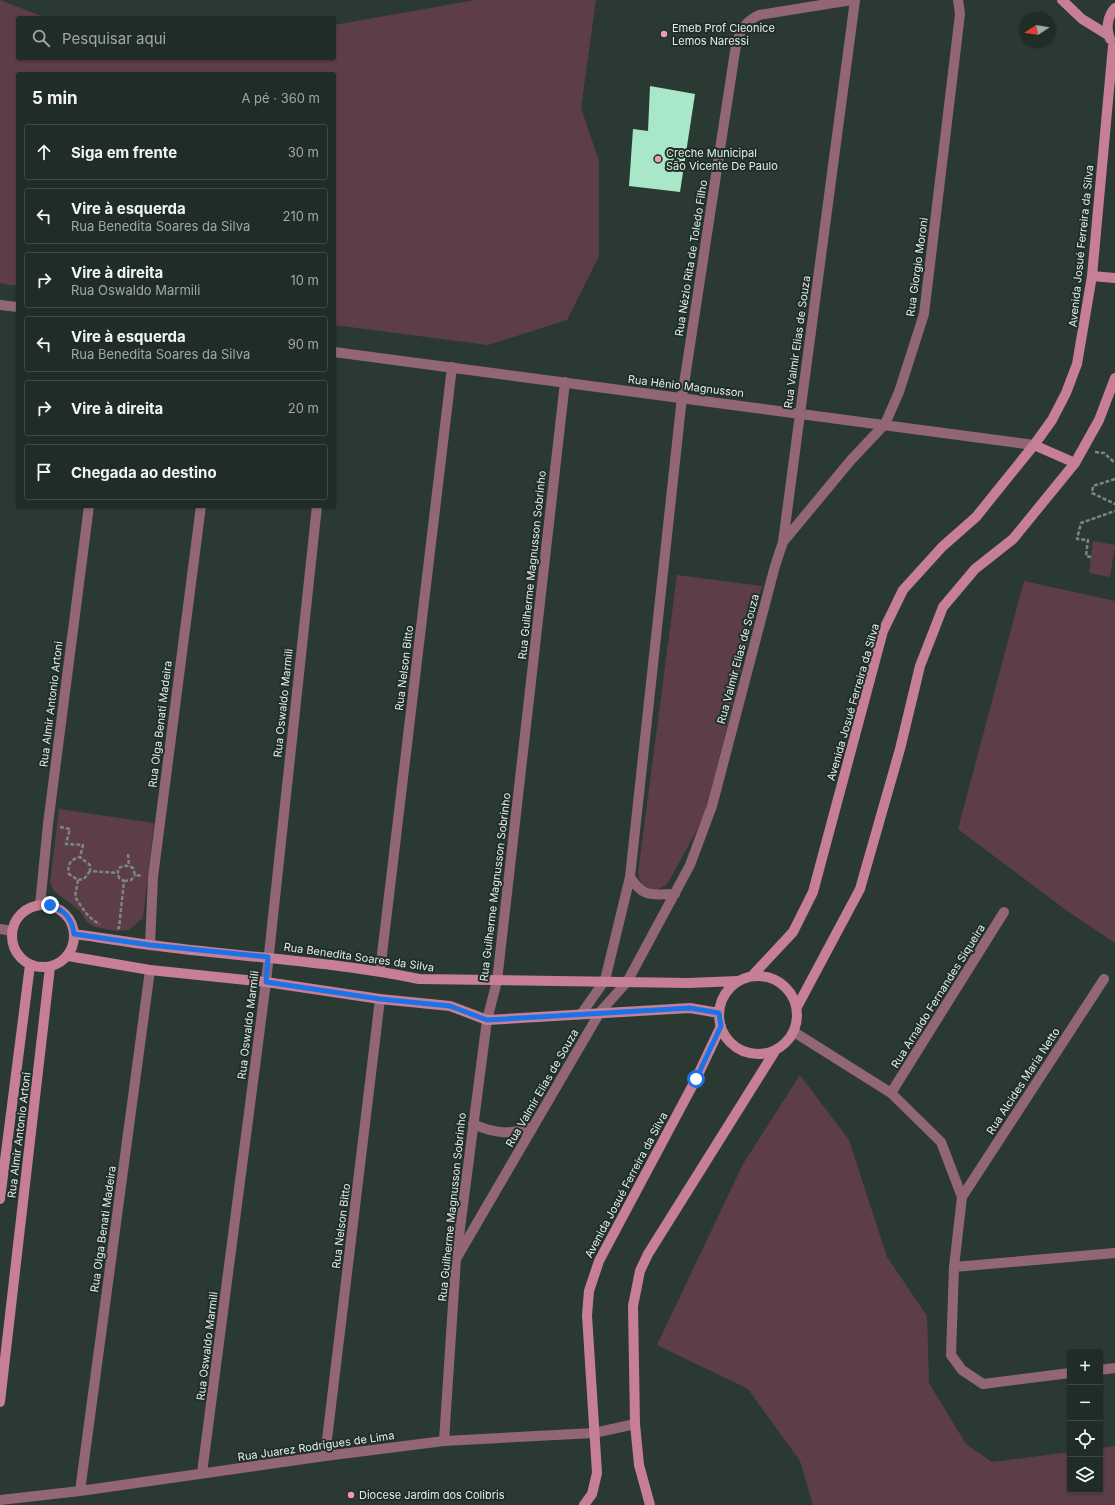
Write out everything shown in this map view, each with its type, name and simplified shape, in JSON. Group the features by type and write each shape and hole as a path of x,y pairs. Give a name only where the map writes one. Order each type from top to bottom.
{"main road":[{"path":"1062,0 1082,19 1108,35"},
{"path":"1114,46 1108,35 1108,22 1115,8"},
{"name":"Avenida Josué Ferreira da Silva","path":"752,976 792,932 813,892 883,632 903,590 942,547 976,517 1034,445 1052,420 1066,393 1077,364 1092,276 1114,46"},
{"path":"1092,276 1115,278"},
{"path":"797,1007 860,889 900,749 920,666 943,607 975,569 1013,539 1075,463 1099,420 1115,378"},
{"path":"1034,445 1075,463"},
{"path":"40,905 50,905 60,909 68,916 73,925 73,946 68,956 60,963 50,967 30,965 22,959 16,951 12,941 12,931 22,913 30,908 40,905"},
{"name":"Rua Benedita Soares da Silva","path":"74,934 150,945 268,957 380,971 419,979 497,981 605,980 626,982 688,983 738,981"},
{"path":"68,956 150,970 266,982 380,999 450,1006 487,1020 582,1013 690,1008 719,1013"},
{"name":"Rua Almir Antonio Artoni","path":"0,1199 30,965"},
{"name":"Rua Almir Antonio Artoni","path":"0,1402 50,967"},
{"path":"650,1505 639,1465 635,1424 633,1306 640,1270 648,1254 775,1051 786,1043 794,1032 797,1020 797,1007 792,995 785,986 774,979 762,976 752,976 738,981 728,989 722,1000 719,1013 721,1026 727,1038 736,1048 749,1053 762,1054 775,1051"},
{"name":"Avenida Josué Ferreira da Silva","path":"584,1505 592,1494 596,1484 587,1316 589,1291 599,1261 696,1079 721,1026"}],"street":[{"path":"825,3 852,0"},
{"name":"Rua Valmir Elias de Souza","path":"456,1259 600,1012 626,982 676,894 690,865 712,806 773,573 783,542 855,0"},
{"name":"Rua Giorgio Moroni","path":"783,542 851,460 885,424 899,392 924,314 960,14 958,0"},
{"name":"Rua Nézio Rita de Toledo Filho","path":"605,980 630,877 682,398 736,45 742,29 749,20 759,15 825,3"},
{"path":"0,305 16,307"},
{"name":"Rua Hênio Magnusson","path":"336,352 1034,445"},
{"name":"Rua Nelson Bitto","path":"380,971 452,367"},
{"name":"Rua Guilherme Magnusson Sobrinho","path":"444,1441 456,1259 487,1020 497,981 565,382"},
{"name":"Rua Almir Antonio Artoni","path":"40,905 48,824 89,508"},
{"name":"Rua Olga Benati Madeira","path":"150,945 153,877 201,508"},
{"name":"Rua Oswaldo Marmili","path":"202,1473 266,982 317,508"},
{"path":"630,877 638,890 649,894 676,894"},
{"name":"Rua Arnaldo Fernandes Siqueira","path":"891,1093 1004,912"},
{"path":"0,929 12,931"},
{"name":"Rua Olga Benati Madeira","path":"80,1491 150,970"},
{"name":"Rua Alcides Maria Netto","path":"962,1197 1104,979"},
{"path":"582,1013 605,980"},
{"name":"Rua Nelson Bitto","path":"325,1456 380,999"},
{"path":"794,1032 891,1093 941,1142 962,1197 954,1268 951,1355 962,1370 983,1384 1067,1373"},
{"path":"473,1124 489,1131 505,1133 518,1132 533,1127"},
{"path":"954,1268 1115,1254"},
{"path":"1103,1370 1115,1368"},
{"name":"Rua Juarez Rodrigues de Lima","path":"0,1500 80,1491 325,1456 444,1441 594,1433 635,1424"}],"path":[{"path":"1082,450 1104,453 1115,464"},
{"path":"1115,479 1093,486 1092,493 1115,504"},
{"path":"1091,557 1086,556 1088,540 1077,539 1081,523 1115,511"},
{"path":"48,824 70,829 66,844 83,845 80,857"},
{"path":"128,854 128,866"},
{"path":"80,857 90,865 90,871 84,879 78,880 69,874 68,869 69,863 80,857"},
{"path":"123,866 128,866 133,868 135,875 131,880 124,881 119,878 118,869 123,866"},
{"path":"90,871 118,873"},
{"path":"135,875 153,877"},
{"path":"78,880 75,897 87,915 94,922 103,925"},
{"path":"111,928 120,928 124,881"}],"shaded area":[{"path":"0,0 41,16 16,16 16,60 336,60 336,25 475,0 596,0 581,108 599,161 599,256 567,320 488,345 336,325 336,72 16,72 16,286 0,283"},
{"path":"1093,541 1115,545 1110,577 1089,573"},
{"path":"677,575 762,586 705,815 669,881 660,888 650,889 642,884 638,873"},
{"path":"1024,581 1115,601 1115,943 1066,910 958,829"},
{"path":"59,809 154,823 143,918 129,930 117,931 95,927 87,922 79,910 54,891 50,883"},
{"path":"800,1075 849,1140 887,1257 927,1316 929,1383 966,1444 992,1462 1067,1452 1067,1493 1103,1493 1103,1448 1115,1446 1115,1505 813,1505 800,1461 748,1389 657,1345 743,1164"}],"building":[{"name":"Creche Municipal São Vicente De Paulo","path":"650,86 695,94 680,192 629,186 633,129 648,131"}],"place":[{"name":"Emeb Prof Cleonice Lemos Naressi","path":"664,34"},
{"name":"Creche Municipal São Vicente De Paulo","path":"658,159"},
{"name":"Diocese Jardim dos Colibris","path":"351,1495"}],"route":[{"path":"50,905 60,909 68,916 73,925 74,934 150,945 268,957 266,982 380,999 450,1006 487,1020 600,1012 690,1008 719,1013 721,1026 696,1079"}]}
